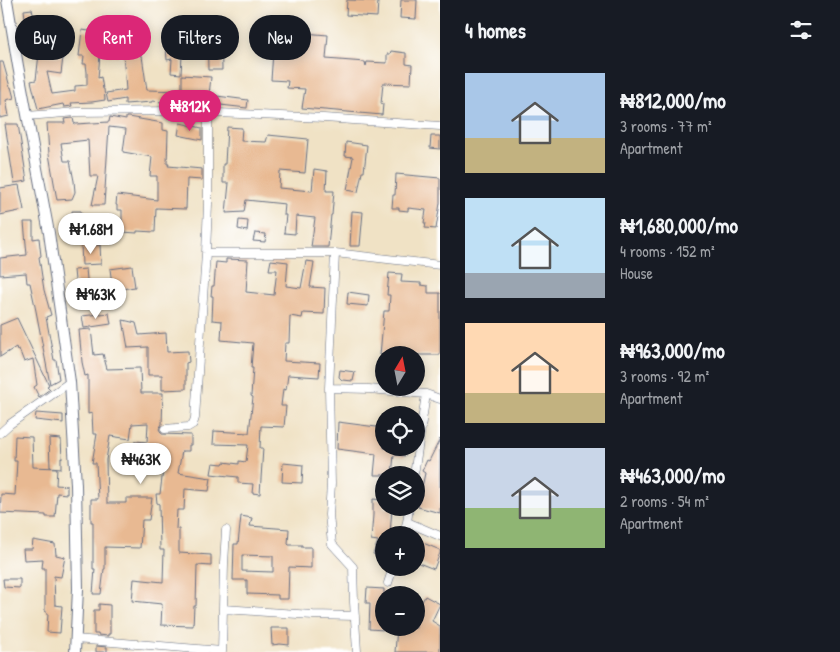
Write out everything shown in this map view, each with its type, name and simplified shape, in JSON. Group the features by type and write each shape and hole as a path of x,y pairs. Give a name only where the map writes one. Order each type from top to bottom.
{"street":[{"path":"7,0 5,14 49,233 70,382 76,485 78,589 75,652"},
{"path":"27,116 77,112 175,111 440,126"},
{"path":"166,429 188,427 193,424 206,252 208,113"},
{"path":"206,252 335,253 440,265"},
{"path":"335,253 329,388 331,484 329,515 332,544 353,567 357,652"},
{"path":"0,433 70,382"},
{"path":"329,388 426,394 440,398"},
{"path":"415,466 426,394"},
{"path":"405,526 408,516"},
{"path":"407,522 440,536"},
{"path":"76,639 222,651 226,530"},
{"path":"388,583 390,576"},
{"path":"223,609 355,616"}],"building":[{"path":"347,0 378,1 377,17 346,15"},
{"path":"401,0 417,0 416,19 400,18"},
{"path":"32,9 33,15 25,15 24,10"},
{"path":"82,30 85,30 85,60 100,60 98,78 101,77 105,100 71,103 72,106 64,107 63,104 38,109 31,81 36,80 38,60 63,60 61,74 47,72 52,94 75,91 75,86 87,85 86,64 83,64 84,56 79,56"},
{"path":"311,34 328,35 326,59 365,62 366,66 367,62 387,63 387,54 390,54 391,51 406,53 406,64 412,65 411,84 383,83 382,115 302,108 305,89 287,88 288,81 271,80 272,60 311,60"},
{"path":"124,60 143,60 147,90 182,91 182,75 211,77 209,95 248,100 247,108 203,103 203,106 185,104 185,106 152,101 125,104 125,99 108,102 106,93 126,90"},
{"path":"172,60 182,60 181,74 171,73"},
{"path":"208,60 222,60 222,70 208,70"},
{"path":"0,62 3,62 14,98 6,100 9,116 0,118"},
{"path":"110,117 126,120 126,117 128,117 163,123 163,130 168,131 168,166 202,169 202,180 187,179 186,209 156,208 155,232 122,232 122,210 117,210 117,195 157,200 157,176 150,176 152,157 123,152 126,129 109,127 104,205 92,205 98,176 90,176 88,140 61,143 64,161 70,161 75,192 72,199 57,200 49,154 47,123 65,123 64,119 73,118 76,124 109,122"},
{"path":"180,123 202,128 202,140 178,135"},
{"path":"5,124 18,124 27,181 14,183"},
{"path":"227,127 242,128 241,141 266,142 268,135 308,139 305,173 280,171 279,188 312,191 314,169 327,171 326,191 334,191 328,247 311,247 315,218 296,216 295,234 284,233 285,204 246,200 244,212 226,213 229,183 223,183 223,164 225,164"},
{"path":"431,136 440,136 440,149 430,148"},
{"path":"346,142 367,145 364,172 362,172 358,192 347,190 353,157 345,156"},
{"path":"396,174 440,178 440,203 436,229 425,228 426,210 408,208 408,211 392,208"},
{"path":"19,185 24,210 0,215 0,188"},
{"path":"72,211 81,211 83,219 72,219"},
{"path":"352,211 363,212 360,246 350,246"},
{"path":"239,220 248,221 247,231 238,229"},
{"path":"24,222 33,222 33,239 39,238 41,256 39,257 44,290 51,315 46,317 59,379 50,384 30,283 27,283 26,273 0,275 0,258 27,255"},
{"path":"255,233 266,234 265,242 253,241"},
{"path":"81,245 100,245 101,264 82,265"},
{"path":"226,259 248,260 246,292 274,295 277,270 269,270 271,260 288,262 286,286 301,288 306,261 314,262 310,287 325,288 324,314 303,313 302,318 290,316 289,343 285,343 284,361 320,363 319,377 288,375 286,390 283,389 281,406 286,406 284,427 261,426 260,448 263,448 260,494 252,493 253,484 238,483 238,477 211,474 213,463 239,464 239,461 246,462 248,445 213,444 214,431 249,433 253,397 251,396 253,368 251,368 253,343 221,340 222,321 212,320 213,296 211,296 212,286 214,286 216,262 226,263"},
{"path":"132,266 135,287 115,290 114,284 112,284 110,269"},
{"path":"86,269 88,289 76,291 74,270"},
{"path":"389,273 402,274 401,282 421,283 421,285 428,286 428,293 440,293 440,355 425,355 425,346 381,346 384,311 389,311 390,295 387,295"},
{"path":"348,292 369,295 368,306 347,304"},
{"path":"109,313 111,324 84,328 82,316"},
{"path":"17,318 49,385 47,386 50,389 39,397 34,387 37,385 33,359 24,362 19,349 17,350 16,347 0,357 0,325"},
{"path":"123,320 136,323 139,335 166,333 167,352 188,351 189,362 186,363 186,389 162,390 162,375 148,375 148,347 128,348"},
{"path":"91,329 94,355 103,354 107,369 140,368 141,393 163,393 162,424 159,429 162,434 191,435 189,451 182,451 178,473 211,478 209,491 185,489 184,510 177,510 176,529 179,529 179,553 211,555 211,566 197,565 196,606 194,606 193,626 161,625 162,604 132,601 134,579 163,582 164,550 160,550 159,504 157,503 156,494 160,494 163,470 135,467 136,458 133,458 135,441 147,442 148,423 132,424 130,439 110,436 106,460 107,503 126,503 126,498 152,498 149,520 142,520 140,548 105,547 105,569 101,594 93,594 95,569 93,569 91,499 98,499 96,463 92,463 97,434 93,434 92,413 88,414 88,375 85,376 82,362 79,330"},
{"path":"340,370 355,372 353,381 342,380 339,377"},
{"path":"36,413 63,415 63,423 35,420"},
{"path":"338,422 375,427 375,454 337,449"},
{"path":"15,436 32,437 33,467 57,468 56,485 67,486 67,494 57,493 55,517 0,513 1,494 15,495 17,461 14,461"},
{"path":"49,438 61,439 61,468 50,467"},
{"path":"440,439 440,513 425,509 424,466 427,460 429,461"},
{"path":"376,456 394,456 393,466 375,466 374,475"},
{"path":"283,463 303,465 302,483 282,482"},
{"path":"373,499 375,499 375,516 391,516 391,526 375,526 375,541 371,540"},
{"path":"241,516 252,518 250,526 289,529 289,545 311,547 311,568 289,567 288,599 278,599 278,595 247,594 247,580 233,580 234,544 238,544","holes":["242,555 273,556 273,572 242,571"]},
{"path":"33,540 55,544 56,555 65,557 61,577 54,576 55,605 62,606 60,633 47,632 48,613 45,611 45,568 42,568 43,559 24,560 23,549 32,549"},
{"path":"425,544 440,550 434,569 425,566"},
{"path":"3,579 20,579 20,588 4,587"},
{"path":"367,588 375,588 375,629 369,629 370,603 366,603"},
{"path":"425,596 440,604 432,621 440,626 440,652 395,652 396,636 425,636"},
{"path":"99,604 110,605 110,634 108,636 94,634 94,610 99,610"},
{"path":"271,628 289,628 289,645 272,645"},
{"path":"96,646 107,647 107,652 96,652"}]}
